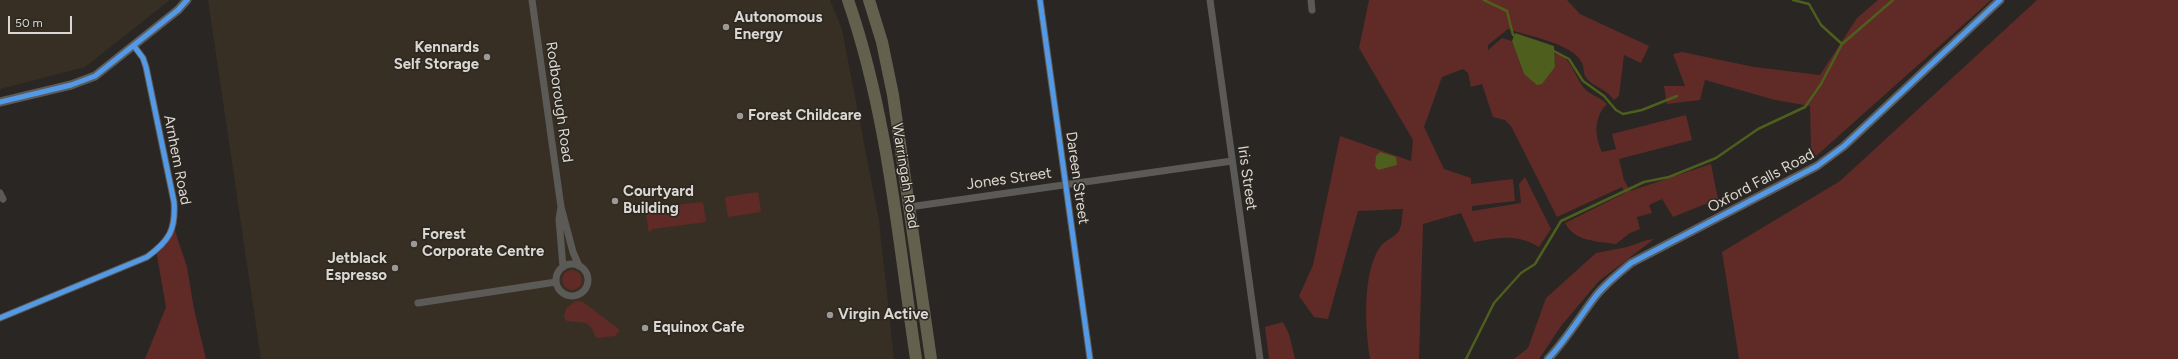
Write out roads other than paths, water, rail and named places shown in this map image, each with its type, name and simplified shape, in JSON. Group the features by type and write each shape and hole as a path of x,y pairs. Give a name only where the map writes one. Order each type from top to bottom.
{"highway":[{"name":"Warringah Road","path":"848,0 863,47 879,114 916,359"},
{"name":"Warringah Road","path":"869,0 882,42 893,95 931,359"}],"street":[{"path":"0,102 88,80 101,73 178,10 187,0"},
{"name":"Rodborough Road","path":"532,0 561,207 573,252 579,266"},
{"name":"Dareen Street","path":"1040,0 1090,359"},
{"name":"Iris Street","path":"1210,0 1260,359"},
{"path":"1311,0 1312,10"},
{"name":"Oxford Falls Road","path":"1548,359 1609,281 1626,268 1659,248 1793,180 1817,166 1844,146 2000,0"},
{"name":"Arnhem Road","path":"0,318 147,257 164,244 176,220 174,202 146,67 143,58 134,46"},
{"name":"Jones Street","path":"910,207 1232,161"},
{"name":"Rodborough Road","path":"561,207 559,219 563,267"},
{"path":"571,264 579,266 585,272 588,280 582,292 577,295 566,295 558,287 556,282 557,273 563,267 571,264"},
{"path":"418,303 556,282"}],"waterway":[{"path":"1484,0 1507,11 1513,35 1517,37"},
{"path":"1793,0 1809,4 1821,25 1842,44"},
{"path":"1466,359 1494,303 1521,273 1535,264 1561,221 1644,182 1669,177 1716,158 1758,129 1805,107 1821,84 1842,44 1893,0"},
{"path":"1552,50 1569,59 1583,81 1604,96 1616,110 1623,114 1642,110 1677,96"}],"place":[{"name":"Autonomous Energy","path":"726,27"},
{"name":"Kennards Self Storage","path":"487,57"},
{"name":"Forest Childcare","path":"740,116"},
{"name":"Courtyard Building","path":"615,201"},
{"name":"Forest Corporate Centre","path":"414,244"},
{"name":"Jetblack Espresso","path":"395,268"},
{"name":"Virgin Active","path":"830,315"},
{"name":"Equinox Cafe","path":"645,328"}]}
